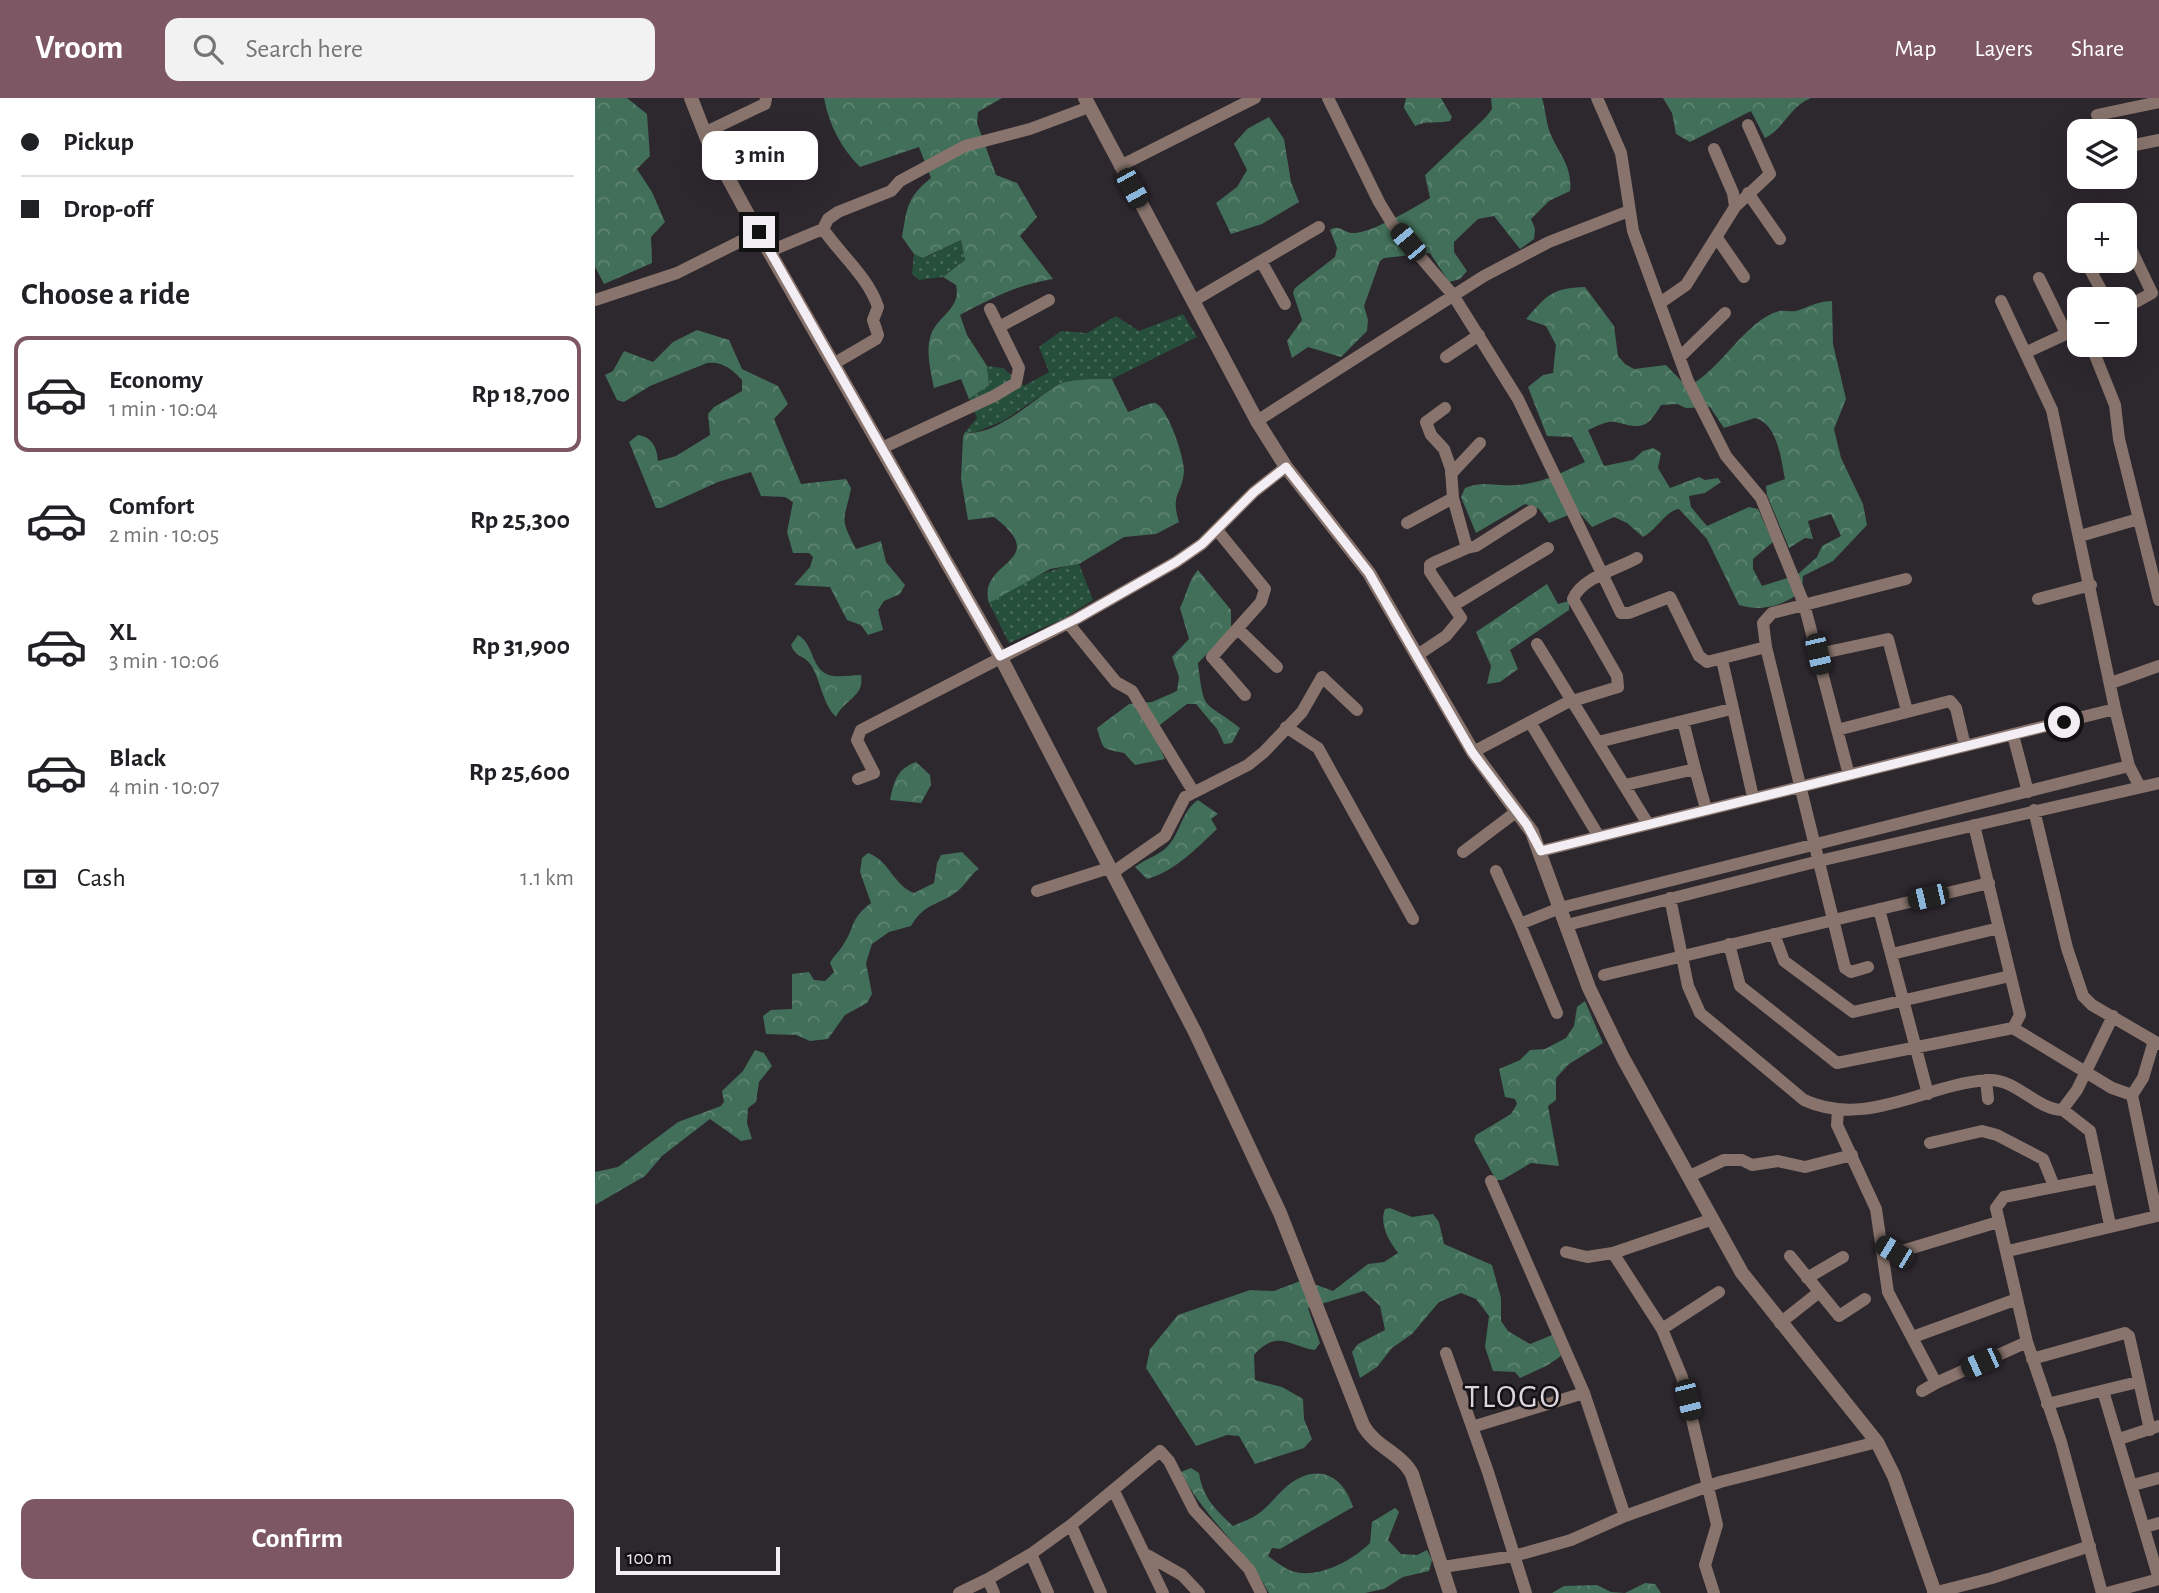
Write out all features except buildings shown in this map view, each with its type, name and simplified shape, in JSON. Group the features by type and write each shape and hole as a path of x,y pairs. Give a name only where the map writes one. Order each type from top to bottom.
{"street":[{"path":"691,98 704,133 769,251 884,447 1000,656 1195,1032 1275,1202 1363,1424 1376,1443 1406,1465 1412,1474 1450,1593"},
{"path":"704,133 765,104 766,98"},
{"path":"1120,166 1241,101 1255,98"},
{"path":"1328,98 1393,225 1453,295 1518,399 1621,613 1629,613 1670,597 1699,656 1709,663 1766,647"},
{"path":"1597,98 1621,153 1629,211 1680,357 1715,438 1766,507 1804,604 1849,775"},
{"path":"2097,115 2159,102"},
{"path":"769,251 823,229 828,219 838,212 891,191 900,181 965,146 1030,129 1087,103 1257,421 1286,467 1369,573 1472,752 1516,811 1541,851 1589,988 1741,1273 1877,1442 1894,1476 1934,1593 1992,1578 2090,1546"},
{"path":"1660,303 1686,285 1735,207 1770,174 1748,125"},
{"path":"2137,145 2159,140"},
{"path":"1714,149 1733,193 1735,207"},
{"path":"1748,193 1780,239"},
{"path":"1257,421 1453,295 1549,242 1629,211"},
{"path":"1193,301 1319,227"},
{"path":"823,229 846,260 857,268 878,307 873,320 878,337 835,363"},
{"path":"595,300 677,273 759,232"},
{"path":"1717,238 1744,277"},
{"path":"1261,261 1286,304"},
{"path":"2137,261 2153,293 2137,301"},
{"path":"2039,278 2067,322"},
{"path":"999,327 1049,300"},
{"path":"2001,301 2027,352 2053,416 2091,585 2115,709 2129,766 2140,787"},
{"path":"884,447 1016,383 1019,368 991,309"},
{"path":"1680,357 1725,313"},
{"path":"2027,352 2067,334"},
{"path":"1446,357 1479,335"},
{"path":"2096,357 2115,405 2119,439 2154,559 2159,600"},
{"path":"1445,408 1426,422 1431,435 1444,449 1451,474 1453,498 1467,548"},
{"path":"1451,474 1480,443"},
{"path":"858,779 874,773 857,740 861,730 1068,622 1176,562 1217,530 1254,492 1286,467"},
{"path":"1407,523 1453,498"},
{"path":"1416,656 1457,627 1461,618 1430,572 1430,565 1467,548 1476,547 1531,511"},
{"path":"2080,536 2135,520"},
{"path":"1217,530 1266,593 1212,657 1245,695"},
{"path":"1454,605 1548,548"},
{"path":"1472,752 1573,701 1619,685 1617,676 1574,603 1576,593 1602,573 1637,558"},
{"path":"1868,967 1851,972 1845,968 1831,920 1766,647 1765,618 1804,604 1906,579"},
{"path":"2038,599 2091,585"},
{"path":"1068,622 1116,682 1132,691 1193,791"},
{"path":"1238,629 1277,667"},
{"path":"1818,654 1888,639 1907,711"},
{"path":"1537,644 1648,824"},
{"path":"1722,660 1753,797"},
{"path":"2111,683 2159,666"},
{"path":"1037,891 1111,870 1165,836 1182,799 1248,765 1307,704 1322,677 1357,710"},
{"path":"1837,730 1952,702 1965,746"},
{"path":"1598,742 1731,709"},
{"path":"1541,851 2115,709"},
{"path":"1683,721 1706,809"},
{"path":"1530,722 1598,835"},
{"path":"1286,727 1318,748 1413,919"},
{"path":"2013,735 2028,792"},
{"path":"1520,924 1560,908 2129,766"},
{"path":"1625,785 1695,769"},
{"path":"1567,925 1819,861 2159,783"},
{"path":"2008,1251 2110,1225 2158,1221 2132,1095 2143,1078 2157,1043 2092,1005 2079,989 2034,810"},
{"path":"1463,852 1516,811"},
{"path":"1974,825 2019,1015 2013,1028"},
{"path":"1496,871 1557,1013"},
{"path":"1604,975 1989,883"},
{"path":"1670,898 1692,999 1703,1016 1804,1100 1839,1110 1873,1109 1986,1080 1999,1080 2056,1110 2063,1110 2090,1130 2110,1225"},
{"path":"1879,909 1928,1094"},
{"path":"1892,954 1999,928"},
{"path":"1774,934 1784,961 1849,1011 1862,1012 2010,976"},
{"path":"1729,944 1740,986 1833,1062 1845,1064 2013,1028 2085,1072 2132,1095"},
{"path":"2063,1110 2113,1016"},
{"path":"1986,1080 1988,1099"},
{"path":"1839,1110 1837,1125 1876,1209 1888,1292 1936,1383"},
{"path":"1930,1143 1982,1131 1997,1135 2043,1159 2054,1186"},
{"path":"1691,1176 1724,1160 1742,1160 1752,1165 1778,1161 1805,1167 1852,1155"},
{"path":"2100,1178 1999,1200 1996,1206 2027,1342 2104,1593 2159,1579 2103,1391"},
{"path":"1491,1181 1584,1393 1625,1516"},
{"path":"1566,1252 1587,1257 1613,1253 1713,1219"},
{"path":"1882,1245 1894,1252 1902,1251 1998,1222"},
{"path":"1613,1253 1662,1329 1688,1400 1717,1525 1705,1565 1714,1593"},
{"path":"1790,1256 1839,1316 1865,1299"},
{"path":"1807,1278 1843,1257"},
{"path":"1662,1329 1719,1292"},
{"path":"1780,1323 1818,1293"},
{"path":"1913,1336 2017,1299"},
{"path":"2032,1359 2125,1334 2129,1336 2138,1382 2154,1428 2119,1439"},
{"path":"1922,1391 2027,1342"},
{"path":"1446,1353 1526,1593"},
{"path":"2047,1404 2138,1382"},
{"path":"1472,1427 1584,1393"},
{"path":"1443,1567 1514,1556 1571,1539 1707,1486 1877,1442"},
{"path":"959,1593 1031,1554 1114,1491 1154,1453 1162,1452 1193,1510 1249,1569 1261,1593"},
{"path":"2133,1485 2159,1478"},
{"path":"1114,1491 1163,1593"},
{"path":"2145,1527 2159,1523"},
{"path":"1071,1525 1101,1593"},
{"path":"1031,1554 1048,1593"},
{"path":"1147,1555 1182,1575 1199,1593"},
{"path":"988,1578 994,1593"}],"green space":[{"path":"595,98 627,98 647,114 650,156 637,169 652,192 665,222 651,237 652,263 604,284 595,267"},
{"path":"824,98 1002,98 978,112 977,123 996,175 1017,183 1037,217 1020,236 1053,279 1017,288 960,315 967,335 987,366 989,385 969,399 961,379 934,388 929,356 933,330 952,307 957,294 956,285 943,277 965,260 961,240 923,258 914,254 902,237 909,204 917,191 931,178 919,147 860,167 837,136"},
{"path":"1406,98 1441,98 1452,117 1450,121 1415,126 1404,108"},
{"path":"1491,98 1542,98 1549,130 1569,174 1570,191 1549,201 1531,219 1535,229 1534,239 1520,249 1494,216 1478,219 1454,242 1454,252 1467,271 1460,279 1449,282 1430,253 1384,258 1380,261 1364,306 1368,320 1367,331 1341,357 1308,347 1292,358 1287,341 1302,320 1293,293 1295,288 1335,257 1337,248 1330,230 1336,228 1351,233 1363,232 1430,198 1425,175 1486,117 1492,109"},
{"path":"1663,98 1811,98 1797,107 1778,129 1765,138 1751,111 1690,142 1676,134 1672,113"},
{"path":"1269,117 1284,139 1291,182 1299,202 1262,224 1231,234 1216,203 1237,187 1247,170 1234,144 1247,129"},
{"path":"961,240 965,260 943,277 919,280 912,274 914,254 924,258"},
{"path":"1585,287 1614,326 1618,356 1625,364 1634,369 1666,365 1687,387 1700,379 1766,316 1832,301 1833,344 1846,399 1834,429 1841,458 1863,504 1867,525 1833,561 1803,576 1802,591 1787,601 1764,608 1739,605 1707,539 1679,509 1669,513 1643,537 1627,523 1614,517 1592,527 1578,511 1549,523 1539,509 1525,504 1476,533 1461,497 1465,488 1479,484 1525,484 1551,477 1585,462 1572,437 1547,436 1528,387 1543,375 1553,373 1556,345 1546,326 1526,319 1551,294","holes":["1677,404 1686,408 1710,407 1724,428 1755,418 1769,427 1780,453 1785,479 1766,486 1767,495 1789,548 1805,538 1813,539 1808,521 1831,514 1841,536 1822,546 1817,557 1797,575 1762,586 1753,569 1753,559 1773,542 1758,509 1749,507 1707,526 1691,507 1689,496 1705,493 1721,482 1718,478 1705,480 1699,477 1670,488 1658,468 1661,453 1653,448 1643,451 1633,460 1604,466 1588,430 1612,422 1642,426 1661,405"]},
{"path":"1183,314 1197,337 1112,379 1057,385 1003,421 976,432 965,432 977,418 969,399 989,385 987,366 1003,368 1024,386 1049,372 1039,347 1061,331 1087,333 1116,316 1139,331"},
{"path":"697,330 729,340 742,369 778,386 788,404 774,419 801,484 846,479 851,488 845,523 856,549 881,541 886,562 905,585 900,594 884,601 878,610 883,630 868,635 861,625 847,620 830,587 794,585 810,567 813,557 809,553 793,553 787,532 793,502 785,497 761,496 751,472 718,482 656,508 629,442 638,435 647,438 655,448 658,461 676,456 710,435 708,414 714,407 742,391 742,380 726,367 707,363 650,386 624,402 617,400 605,375 613,371 624,351 653,362 673,342"},
{"path":"1112,379 1128,412 1154,403 1164,412 1184,465 1183,479 1176,500 1179,522 1156,534 1124,537 1079,564 1050,569 989,603 988,589 993,578 1015,553 1017,544 1010,532 994,517 968,520 961,479 965,432 976,432 1000,424 1060,384"},
{"path":"1079,564 1093,600 1063,619 1009,643 989,603 1042,574"},
{"path":"1198,570 1231,610 1231,629 1198,663 1204,699 1240,728 1232,743 1224,744 1217,729 1196,704 1187,704 1152,731 1165,759 1135,765 1124,753 1105,748 1097,728 1129,704 1152,702 1177,691 1179,677 1172,657 1189,639 1180,608"},
{"path":"1547,584 1558,604 1569,601 1569,610 1510,650 1518,669 1500,682 1487,684 1491,666 1476,632"},
{"path":"798,635 807,645 816,664 826,673 833,676 861,675 860,688 836,717 811,665 797,654 791,645"},
{"path":"916,762 930,775 931,785 921,803 890,800 897,776 904,768"},
{"path":"1198,800 1218,814 1211,819 1217,829 1176,865 1147,879 1135,867 1168,846 1188,810"},
{"path":"962,852 979,869 962,887 927,908 911,926 889,932 872,944 866,963 872,994 867,1003 845,1015 828,1039 810,1041 796,1035 766,1034 763,1016 771,1010 792,1009 792,974 809,972 814,980 825,981 834,972 830,963 856,919 871,903 860,872 862,858 868,853 875,856 901,884 914,893 934,883 941,855"},
{"path":"1585,1001 1603,1043 1569,1064 1556,1078 1556,1100 1548,1106 1559,1166 1531,1163 1502,1180 1496,1180 1474,1140 1476,1135 1511,1114 1517,1104 1515,1099 1505,1097 1499,1069 1520,1060 1530,1050 1545,1049 1566,1038 1574,1026 1577,1007"},
{"path":"755,1050 764,1053 772,1066 759,1082 756,1102 748,1108 747,1123 752,1139 741,1141 710,1119 662,1156 645,1176 595,1205 595,1172 618,1167 678,1122 721,1106 724,1102 722,1091 743,1071"},
{"path":"1390,1208 1412,1217 1433,1214 1439,1222 1444,1244 1492,1265 1501,1298 1501,1321 1508,1331 1530,1344 1552,1335 1561,1356 1520,1378 1515,1372 1493,1371 1485,1347 1489,1316 1476,1299 1461,1293 1439,1302 1412,1334 1392,1348 1377,1367 1360,1378 1352,1352 1358,1344 1385,1330 1380,1306 1364,1291 1308,1308 1320,1343 1315,1350 1277,1341 1270,1342 1254,1355 1255,1380 1282,1387 1303,1399 1304,1419 1312,1439 1304,1448 1255,1464 1239,1436 1227,1435 1196,1446 1146,1368 1150,1349 1178,1315 1250,1290 1274,1291 1303,1280 1333,1291 1368,1264 1384,1262 1398,1253 1384,1227 1383,1215 1385,1209"},
{"path":"1191,1468 1199,1473 1203,1489 1211,1503 1233,1526 1258,1514 1286,1487 1307,1475 1326,1475 1342,1486 1353,1507 1280,1549 1272,1548 1268,1556 1289,1570 1312,1573 1344,1562 1370,1543 1372,1522 1395,1508 1399,1512 1388,1540 1401,1554 1417,1555 1427,1550 1432,1560 1429,1571 1403,1577 1384,1589 1365,1593 1269,1593 1248,1561 1190,1488 1181,1472"},
{"path":"1645,1583 1655,1584 1661,1593 1625,1593"},
{"path":"1597,1585 1611,1592 1625,1593 1552,1593 1564,1586"}],"district":[{"name":"TLOGO","path":"1513,1396"}],"route":[{"path":"759,232 907,487 1000,656 1076,619 1176,562 1202,544 1254,492 1286,467 1369,573 1472,752 1532,832 1541,851 2064,722"}]}
